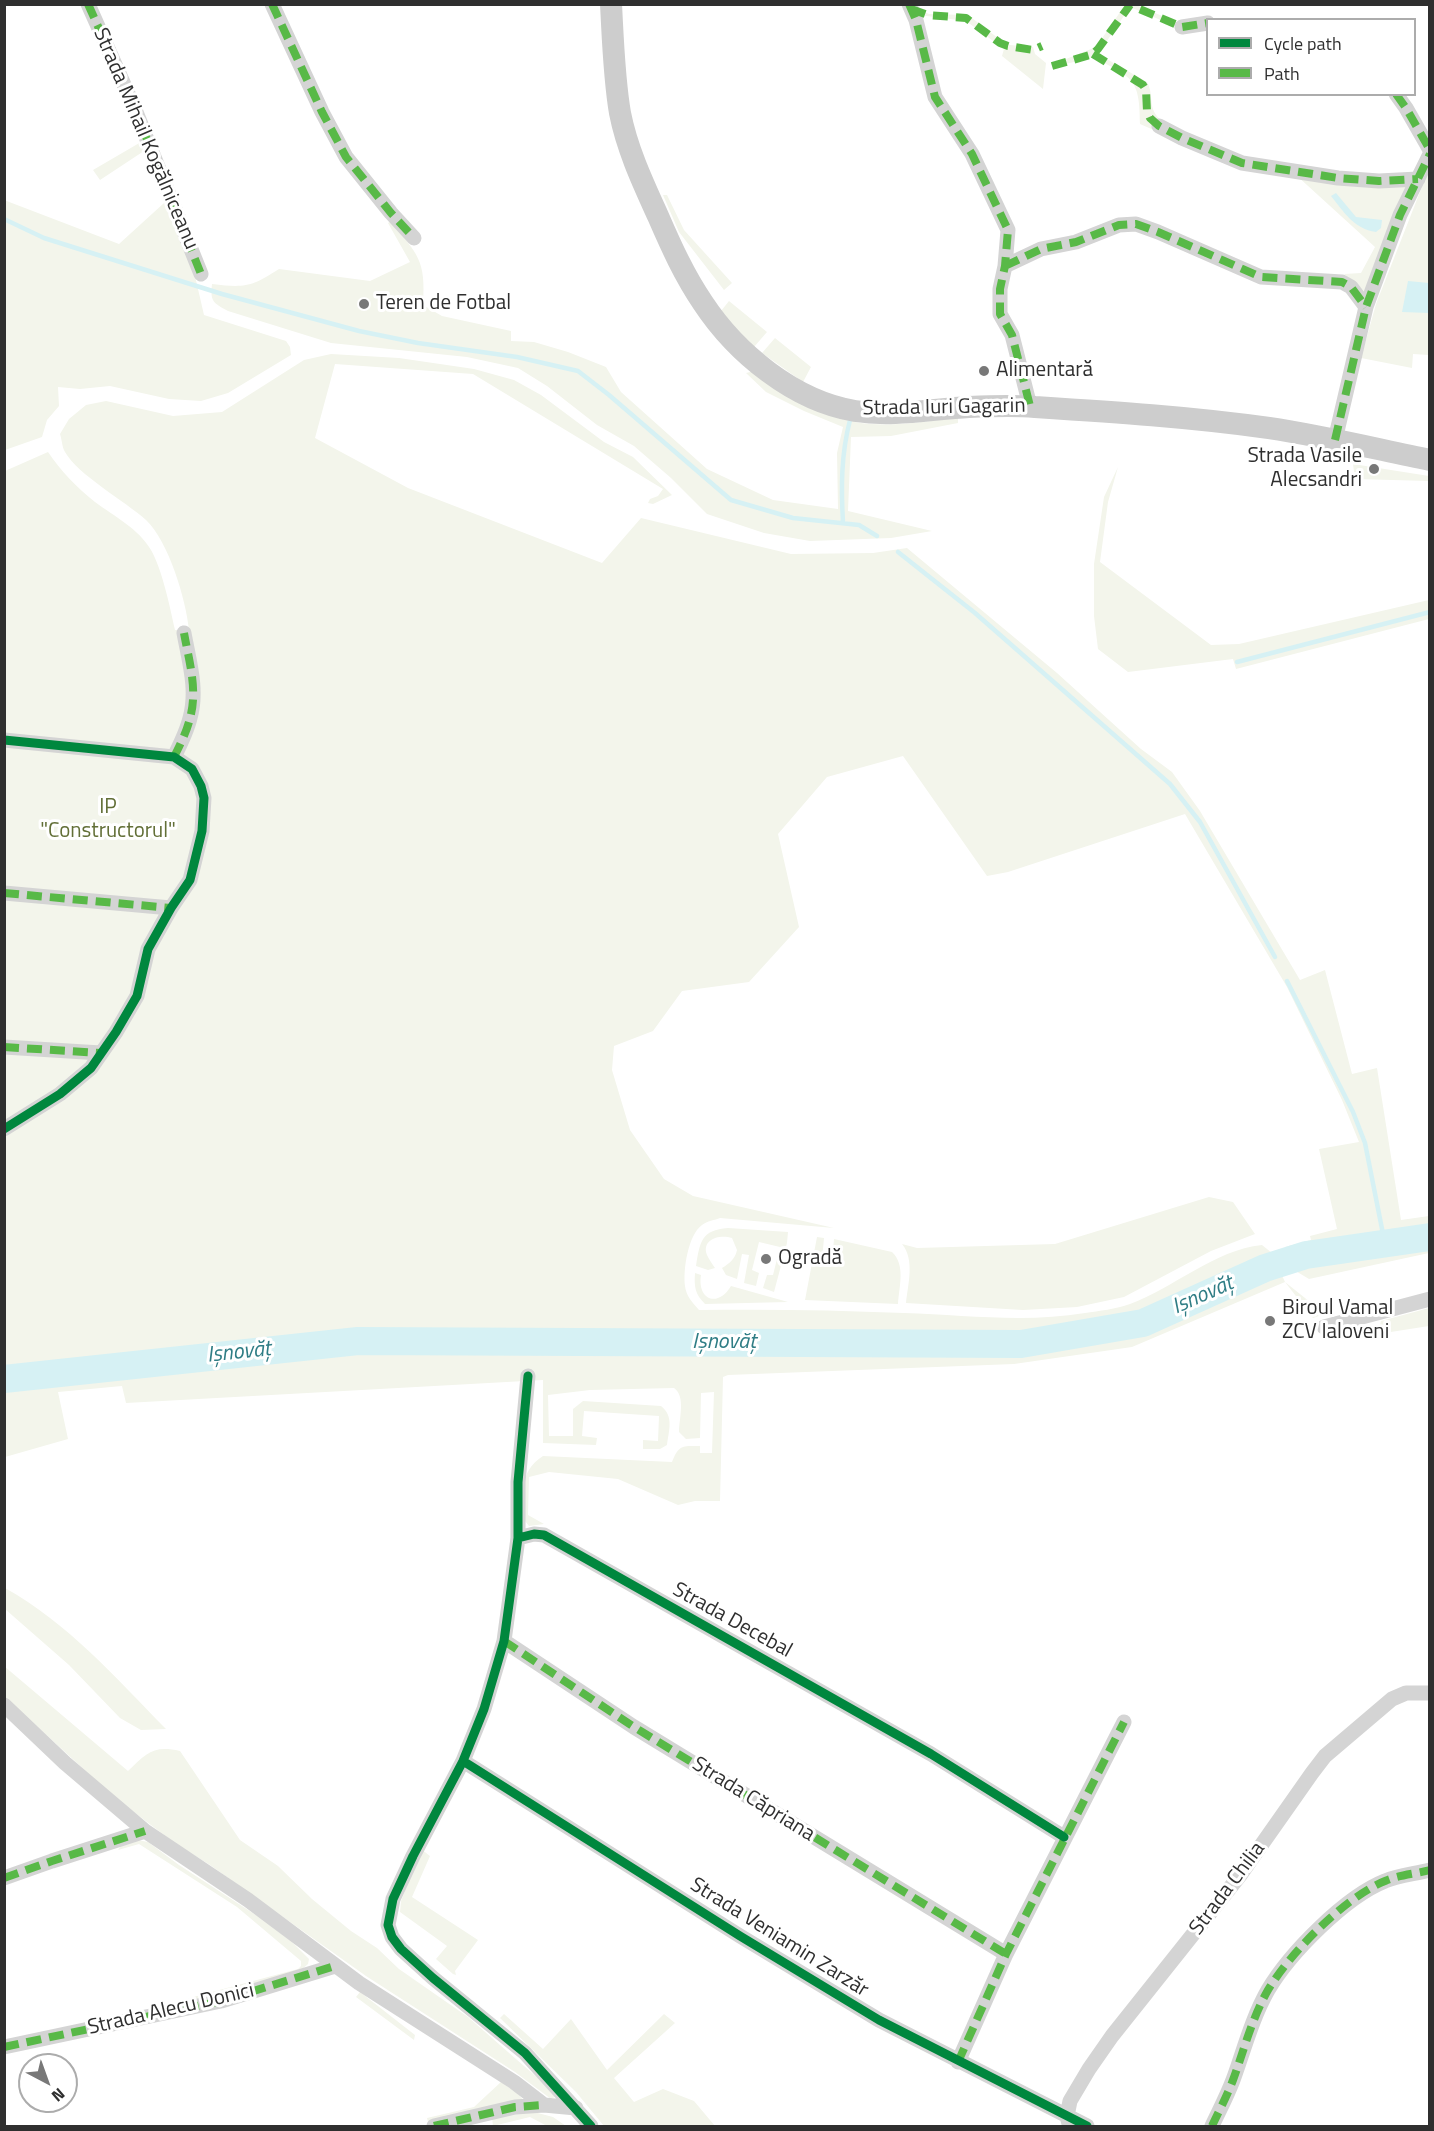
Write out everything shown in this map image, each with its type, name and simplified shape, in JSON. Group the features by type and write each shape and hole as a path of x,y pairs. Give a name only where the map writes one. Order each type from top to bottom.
{"main road":[{"name":"Strada Iuri Gagarin","path":"611,4 620,113 645,189 690,282 719,325 746,353 796,389 827,403 856,411 891,413 968,407 1030,406 1200,420 1270,428 1430,460"}],"street":[{"name":"Strada Mihail Kogălniceanu","path":"88,4 134,107 201,274"},
{"path":"272,4 346,157 414,238"},
{"path":"909,4 916,20 935,98 972,154 1008,230 1005,266 1000,289 1000,314 1012,335 1030,406"},
{"path":"1182,27 1206,23"},
{"path":"1335,440 1366,308 1400,215 1430,152 1397,96"},
{"path":"1159,126 1182,138 1242,162 1338,178 1379,181 1418,179"},
{"path":"1005,266 1041,249 1076,242 1119,225 1136,224 1261,277 1342,282 1351,286 1366,308"},
{"path":"174,758 190,720 193,705 191,668 184,633"},
{"path":"4,740 174,758 192,770 201,786 204,798 202,831 190,880 171,908 148,950 137,996 91,1068 60,1094 4,1130"},
{"path":"4,893 171,908"},
{"path":"4,1047 101,1053"},
{"path":"1323,1327 1430,1299"},
{"path":"528,1376 518,1482 518,1538 504,1641 484,1709 463,1761 412,1856 393,1899 388,1925 392,1937 401,1949 525,2053 591,2127"},
{"name":"Strada Decebal","path":"518,1538 534,1534 544,1535 931,1754 1064,1837"},
{"name":"Strada Căpriana","path":"504,1641 644,1733 1006,1954"},
{"name":"Strada Chilia","path":"1068,2121 1070,2101 1089,2069 1241,1874 1325,1756 1392,1699 1406,1693 1430,1694"},
{"path":"5,1706 65,1763 146,1832 248,1900 335,1966 514,2082 544,2105"},
{"path":"958,2062 1006,1954 1124,1722"},
{"name":"Strada Veniamin Zarzăr","path":"463,1761 879,2020 1068,2121 1087,2127"},
{"path":"4,1878 146,1832"},
{"path":"1212,2127 1264,2000 1288,1963 1319,1928 1365,1891 1386,1880 1430,1870"},
{"name":"Strada Alecu Donici","path":"4,2047 221,2001 335,1966"},
{"path":"434,2127 515,2107 544,2105 576,2108"}],"green space":[{"path":"1125,5 1136,5 1179,23 1177,27 1130,7 1098,54 1147,82 1152,107 1162,121 1156,131 1140,124 1138,97 1131,81 1125,75 1093,57 1062,65 1066,59 1096,47"},
{"path":"918,9 929,14 968,15 1010,45 1033,47 1035,54 1046,63 1043,89 1002,56 1004,49 966,21 919,15"},
{"path":"141,142 144,151 100,180 93,170"},
{"path":"1427,174 1429,174 1429,355 1413,354 1412,368 1361,358 1376,304"},
{"path":"1296,175 1407,185 1366,293 1344,274 1361,273 1375,247"},
{"path":"663,195 667,195 684,230 732,283 724,290 679,232"},
{"path":"4,200 119,244 164,203 195,276 204,315 286,341 291,355 228,393 201,401 169,399 110,386 80,389 58,387 59,406 47,420 42,437 5,450"},
{"path":"391,221 418,259 423,277 423,305 442,316 511,331 511,341 534,342 606,367 621,392 707,469 773,500 838,509 837,453 843,427 766,392 746,373 754,371 855,422 894,424 958,417 958,423 891,436 851,437 848,511 932,531 891,538 810,541 764,533 707,514 671,478 634,446 597,425 547,386 518,368 467,357 331,343 228,311 212,298 212,284 247,285 279,269 370,281 410,262 388,223"},
{"path":"729,301 767,332 754,347 723,315 721,311"},
{"path":"775,338 811,367 803,382 762,353"},
{"name":"IP \"Constructorul\"","path":"331,354 399,358 474,369 514,380 541,395 604,442 633,457 672,495 653,504 648,503 663,489 473,374 335,364 315,438 408,488 602,563 641,518 791,554 873,553 907,548 1057,673 1141,749 1172,772 1200,811 1300,980 1325,970 1352,1074 1377,1068 1401,1220 1429,1216 1429,1253 1309,1279 1294,1270 1285,1247 1311,1240 1310,1236 1337,1229 1319,1149 1359,1142 1342,1100 1287,987 1185,814 1008,872 987,876 903,756 827,777 778,834 799,927 749,982 682,991 653,1031 614,1046 612,1070 630,1130 664,1179 693,1196 834,1228 720,1218 706,1222 693,1236 686,1262 686,1290 690,1299 699,1310 827,1310 995,1318 1063,1316 1108,1310 1130,1304 1227,1254 1262,1245 1272,1253 1285,1282 1132,1347 1014,1364 728,1375 723,1377 720,1501 695,1501 678,1505 618,1479 549,1472 529,1477 528,1515 544,1524 529,1526 525,1521 524,1484 529,1469 543,1456 672,1462 679,1449 686,1446 700,1446 700,1453 712,1453 714,1392 701,1393 700,1438 686,1439 679,1432 681,1402 674,1388 590,1390 548,1395 549,1436 573,1436 573,1409 583,1401 661,1406 668,1414 670,1424 667,1445 660,1449 643,1449 643,1440 658,1441 659,1416 584,1411 582,1436 597,1438 596,1445 543,1443 543,1380 126,1403 122,1386 58,1392 68,1439 5,1457 5,471 48,452 81,491 126,523 146,542 159,567 175,630 189,630 175,572 162,542 146,520 71,461 64,450 60,434 69,419 86,405 106,401 173,416 222,412 304,360"},
{"path":"1353,464 1429,476 1429,481 1355,479"},
{"path":"1118,467 1108,502 1100,562 1211,645 1239,644 1429,600 1429,619 1236,669 1233,659 1128,672 1098,649 1094,616 1094,564 1104,497"},
{"path":"1209,1197 1233,1202 1255,1234 1211,1251 1124,1297 1077,1307 1023,1310 906,1303 910,1265 902,1244 917,1248 1055,1244"},
{"path":"728,1228 788,1232 774,1292 763,1288 767,1275 773,1275 780,1247 759,1242 752,1270 759,1273 756,1286 744,1283 749,1255 742,1254 737,1279 726,1275 722,1268 732,1260 737,1250 732,1238 717,1237 707,1245 707,1255 715,1268 708,1270 696,1266 703,1239 712,1231"},
{"path":"817,1237 824,1238 822,1260 832,1261 834,1239 892,1252 899,1263 900,1270 898,1304 805,1300"},
{"path":"695,1273 701,1275 702,1290 710,1298 720,1297 731,1286 788,1302 705,1304 696,1290"},
{"path":"1285,1282 1325,1314 1313,1318"},
{"path":"1429,1308 1429,1326 1378,1334 1381,1321"},
{"path":"5,1588 50,1618 90,1652 166,1729 141,1730 120,1718 69,1665 5,1609"},
{"path":"4,1666 128,1771 151,1752 163,1749 180,1751 240,1840 278,1866 312,1899 351,1931 377,1948 399,1969 468,2017 548,2087 555,2097 551,2099 515,2072 366,1976 210,1865 176,1844 114,1797 5,1697"},
{"path":"137,1840 148,1842 179,1865 282,1932 309,1959 308,1964 299,1972 205,1998 182,2000 298,1969 301,1961 237,1907 139,1844 118,1850 122,1844"},
{"path":"421,1849 430,1856 412,1897 478,1940 455,1971 456,1975 436,1959 447,1946 400,1912 401,1901"},
{"path":"360,1992 415,2035 414,2040 356,1997"},
{"path":"504,2014 543,2049 571,2019 607,2070 664,2014 675,2023 614,2078 634,2102 663,2089 694,2101 715,2126 604,2126 576,2092 500,2018"},
{"path":"501,2082 525,2102 428,2122 427,2118 474,2107"},
{"path":"530,2111 553,2117 566,2126 547,2126 530,2117 493,2126 492,2118"}],"water":[{"path":"1336,193 1356,217 1382,220 1381,228 1376,232 1356,224 1331,196"},
{"path":"1408,281 1429,283 1429,313 1402,312"}],"waterway":[{"path":"4,219 44,238 222,294 359,331 418,343 517,357 578,371 731,500 793,518 859,525 877,536"},
{"path":"843,523 842,471 850,420"},
{"path":"898,552 975,613 1170,784 1200,822 1275,957"},
{"path":"1237,662 1430,612"},
{"path":"1287,981 1353,1112 1365,1143 1385,1244"},
{"name":"Ișnovăț","path":"4,1379 358,1341 1021,1344 1143,1323 1265,1268 1306,1255 1430,1237"}],"marked path":[{"path":"88,4 134,107 201,274"},
{"path":"272,4 322,112 346,157 414,238"},
{"path":"909,4 916,20 935,97 972,154 1008,230 1005,266 1000,289 1000,314 1012,335 1030,406"},
{"path":"1052,66 1093,54 1130,5 1182,27 1206,23"},
{"path":"911,9 928,15 966,18 1000,43 1008,46 1033,50 1042,46"},
{"path":"1093,54 1143,85 1146,90 1147,111 1150,118 1159,126 1242,163 1338,178 1379,181 1418,179"},
{"path":"1397,96 1430,150"},
{"path":"1335,440 1366,307 1400,215 1430,154"},
{"path":"1005,266 1041,249 1076,242 1119,225 1136,224 1261,277 1342,282 1351,287 1366,307"},
{"path":"174,757 189,723 193,697 192,676 184,633"},
{"path":"4,893 171,908"},
{"path":"4,1047 101,1053"},
{"path":"504,1641 634,1727 1006,1954"},
{"path":"958,2062 1006,1954 1124,1722"},
{"path":"4,1878 145,1831"},
{"path":"1212,2126 1231,2086 1262,2001 1278,1975 1304,1943 1336,1913 1369,1889 1390,1879 1430,1870"},
{"path":"4,2047 221,2001 335,1966"},
{"path":"434,2126 515,2107 544,2105"}],"cycle path":[{"path":"4,740 174,757 192,769 201,786 204,798 202,831 190,880 148,949 137,996 116,1032 91,1068 60,1094 4,1129"},
{"path":"528,1376 518,1482 518,1538 504,1641 484,1709 463,1761 393,1899 388,1925 392,1937 401,1949 525,2053 591,2126"},
{"path":"518,1538 534,1534 544,1535 931,1754 1064,1837"},
{"path":"463,1761 740,1936 879,2020 1087,2126"}],"place":[{"name":"Teren de Fotbal","path":"364,304"},
{"name":"Alimentară","path":"984,371"},
{"name":"Strada Vasile Alecsandri","path":"1374,469"},
{"name":"Ogradă","path":"766,1259"},
{"name":"Biroul Vamal ZCV Ialoveni","path":"1270,1321"}]}
